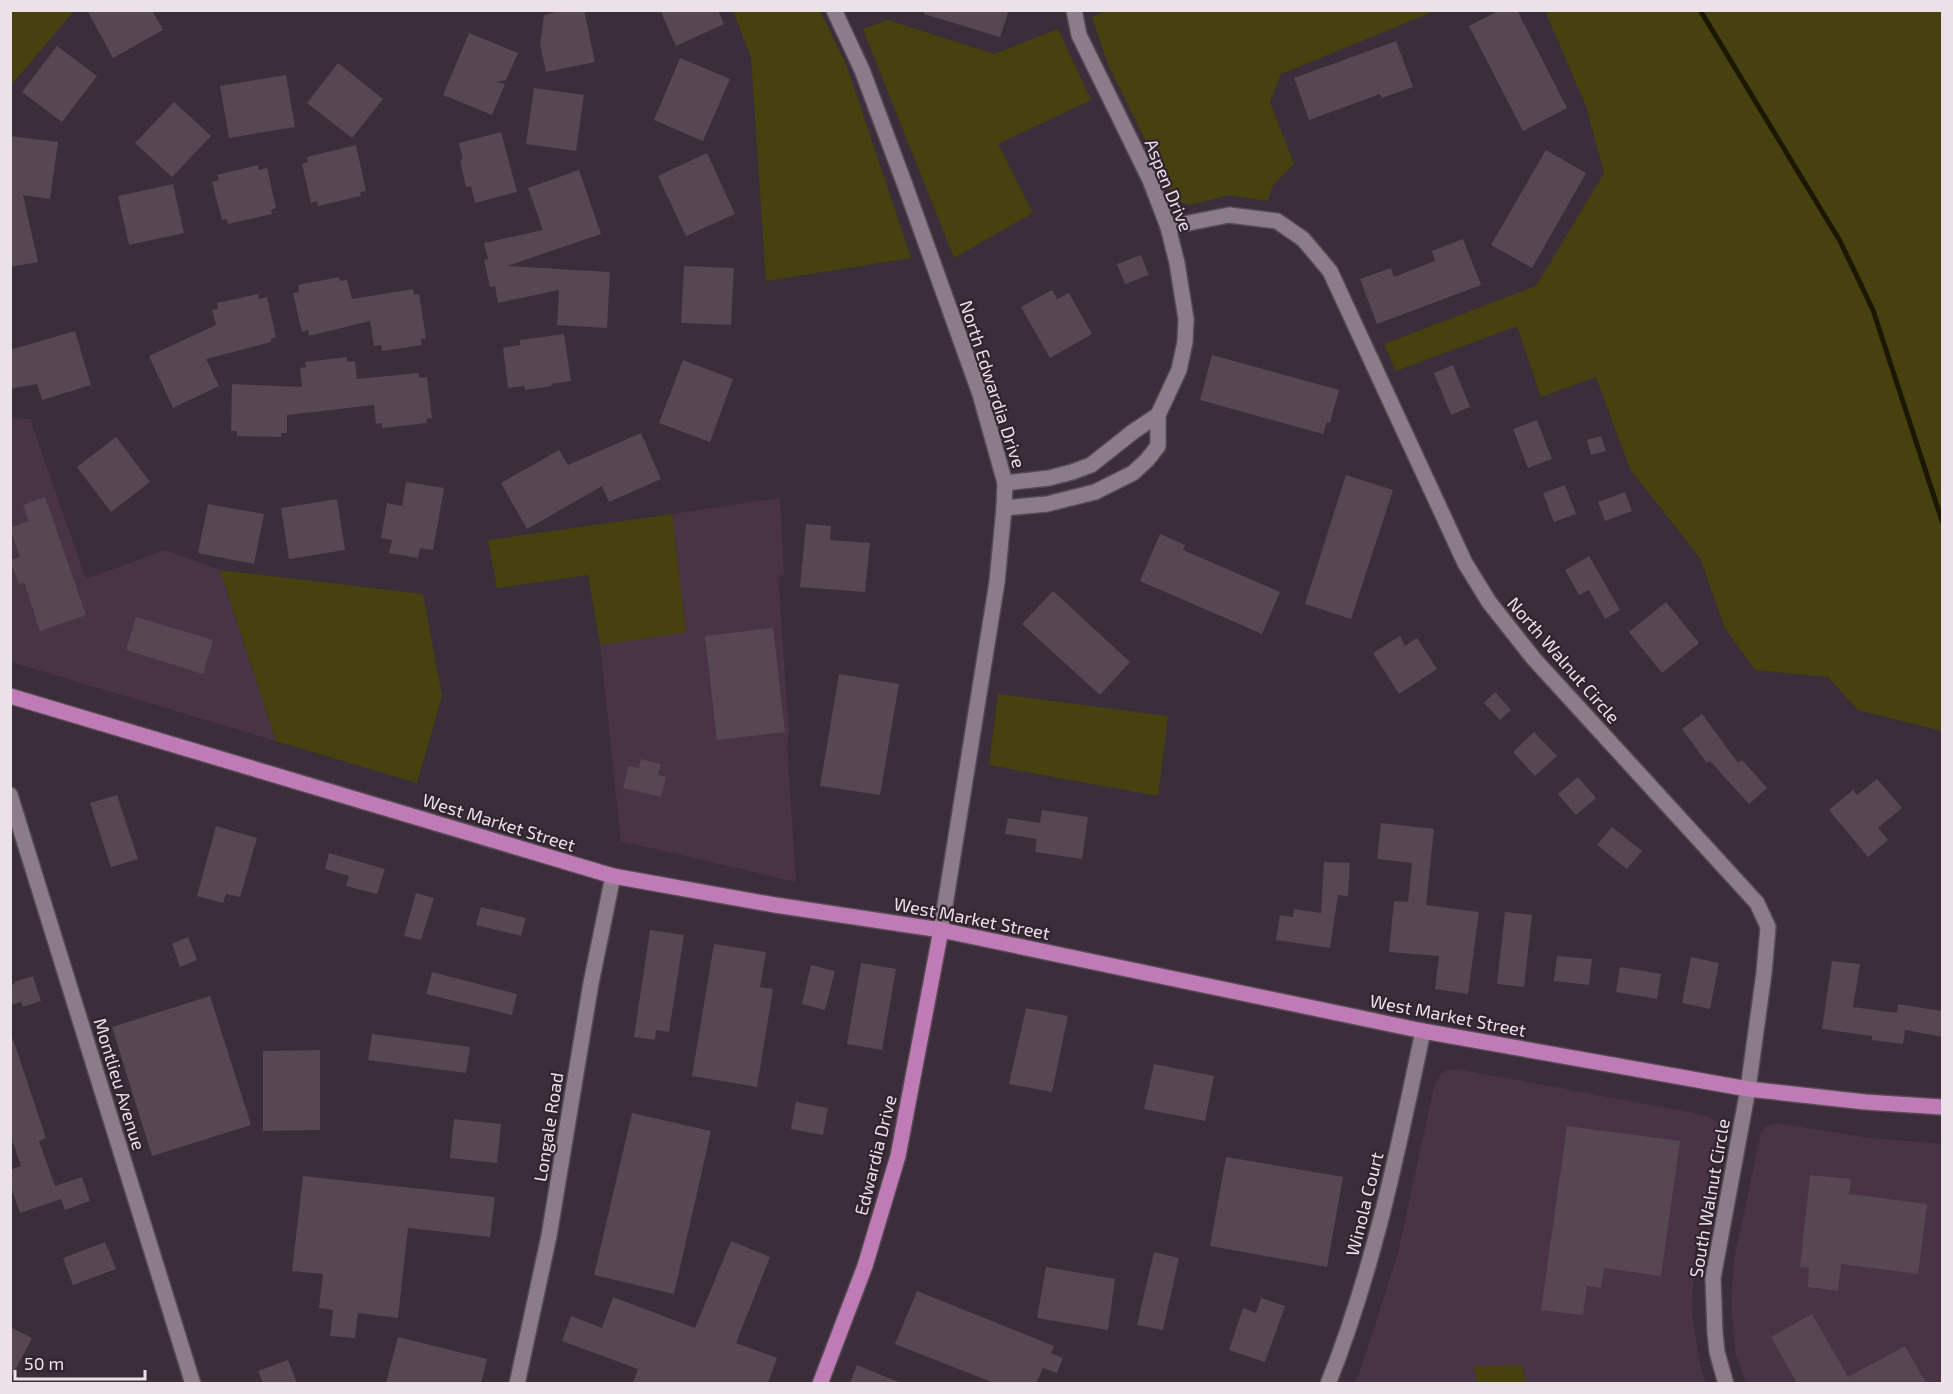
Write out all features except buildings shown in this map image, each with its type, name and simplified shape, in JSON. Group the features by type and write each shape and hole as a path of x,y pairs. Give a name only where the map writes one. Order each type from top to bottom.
{"main road":[{"name":"West Market Street","path":"10,696 613,876 775,905 941,930 1424,1031 1748,1089 1865,1102 1942,1107"},
{"name":"Edwardia Drive","path":"820,1383 865,1266 898,1156 941,930"}],"street":[{"name":"North Edwardia Drive","path":"834,10 862,70 905,185 980,394 1005,483 998,582 941,930"},
{"name":"Aspen Drive","path":"1004,508 1074,499 1095,492 1133,473 1158,446 1158,415 1179,370 1185,342 1186,319 1177,263 1168,227 1150,180 1078,35 1074,10"},
{"name":"North Walnut Circle","path":"1168,227 1229,215 1277,221 1303,239 1318,256 1329,271 1465,563 1489,602 1534,659 1757,903 1768,927 1748,1089"},
{"path":"1005,483 1049,478 1091,465 1158,415"},
{"name":"Montlieu Avenue","path":"10,795 193,1383"},
{"name":"Longale Road","path":"517,1383 549,1236 591,984 613,876"},
{"name":"Winola Court","path":"1328,1383 1348,1332 1388,1198 1424,1031"},
{"name":"South Walnut Circle","path":"1726,1383 1717,1352 1713,1278 1748,1089"}],"shaded area":[{"path":"1109,10 1435,11 1281,74 1270,102 1294,164 1273,185 1268,201 1229,195 1189,205 1175,201 1107,62 1092,17"},
{"path":"10,11 74,11 11,85"},
{"path":"733,11 820,11 846,64 911,258 766,281 751,57"},
{"path":"1545,11 1942,11 1942,731 1858,710 1828,677 1755,670 1725,628 1700,558 1630,469 1596,377 1541,397 1517,326 1396,371 1384,344 1536,286 1604,173 1586,106"},
{"path":"888,20 994,54 1058,29 1091,100 998,144 1033,213 954,258 863,29"},
{"path":"11,418 30,419 86,579 165,550 220,570 276,741 11,662"},
{"path":"780,498 784,575 778,576 789,732 787,743 796,882 621,841 600,645 686,632 672,514"},
{"path":"672,514 686,632 600,645 588,575 497,588 488,540"},
{"path":"220,570 423,594 442,696 417,783 276,741"},
{"path":"998,694 1168,716 1158,796 989,765"},
{"path":"1457,1069 1705,1115 1716,1121 1719,1129 1694,1257 1692,1311 1699,1361 1706,1383 1526,1383 1522,1365 1474,1367 1477,1383 1354,1384 1398,1253 1434,1086 1439,1076 1445,1071"},
{"path":"1777,1123 1870,1138 1942,1144 1942,1383 1746,1383 1736,1355 1731,1306 1734,1260 1761,1132 1766,1126"},
{"path":"1522,1365 1526,1383 1477,1383 1474,1366"}],"waterway":[{"path":"1700,10 1840,241 1873,310 1942,521"}]}
